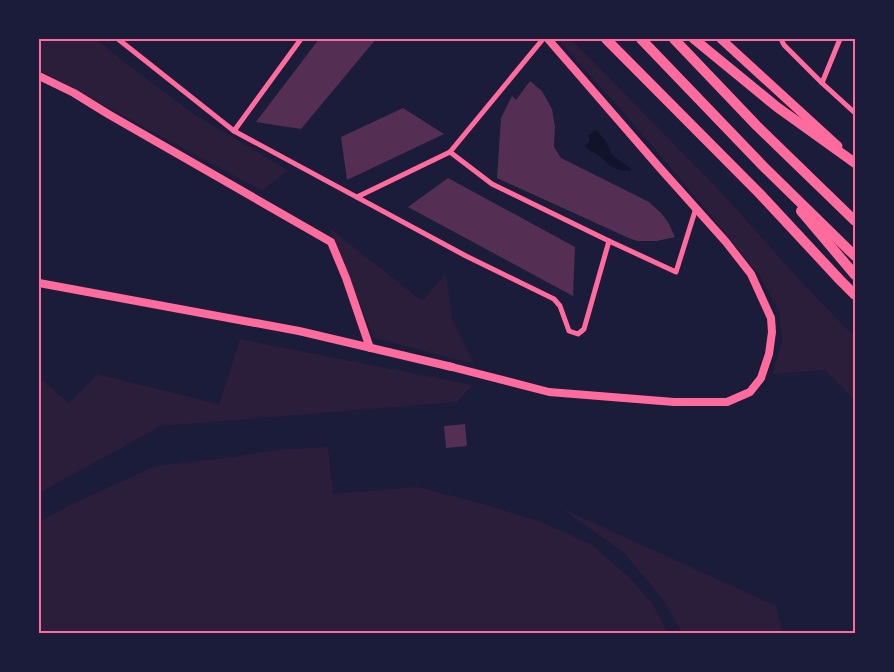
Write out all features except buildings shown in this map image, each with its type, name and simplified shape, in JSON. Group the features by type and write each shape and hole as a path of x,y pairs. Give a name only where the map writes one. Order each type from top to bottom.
{"highway":[{"path":"606,39 760,194 855,295"},
{"path":"641,39 763,166 855,256"},
{"path":"674,39 758,126 855,221"},
{"path":"694,39 777,107 855,162"},
{"path":"763,166 855,275"}],"main road":[{"path":"720,39 855,162"}],"street":[{"path":"118,39 234,131 480,263 554,299 560,306 569,331 578,334 584,329 609,241"},
{"path":"234,131 301,39"},
{"path":"357,197 450,152 544,39"},
{"path":"39,283 298,331 451,366 549,392 674,402 727,402 750,392 761,378 769,354 772,332 771,318 751,274 726,242 548,39"},
{"path":"781,39 784,45 855,113"},
{"path":"822,83 840,39"},
{"path":"39,76 74,93 331,242 346,278 370,348"},
{"path":"450,152 492,184 676,272 696,208"}],"shaded area":[{"path":"39,39 96,39 198,117 288,170 262,191 39,70"},
{"path":"557,39 571,39 721,192 807,288 855,337 855,400 825,370 772,374 782,341 779,311 760,276 624,113"},
{"path":"594,130 605,140 612,155 631,169 629,171 619,170 610,166 585,146 589,142 589,135"},
{"path":"328,227 422,301 446,274 452,319 474,364 374,338"},
{"path":"240,339 473,385 457,402 161,426 39,493 39,378 69,403 97,374 219,404"},
{"path":"328,447 333,494 417,487 542,522 592,545 627,575 652,603 668,633 39,633 39,522 68,506 155,466 277,450"},
{"path":"561,508 776,606 782,633 681,633 662,598 624,553"}]}
